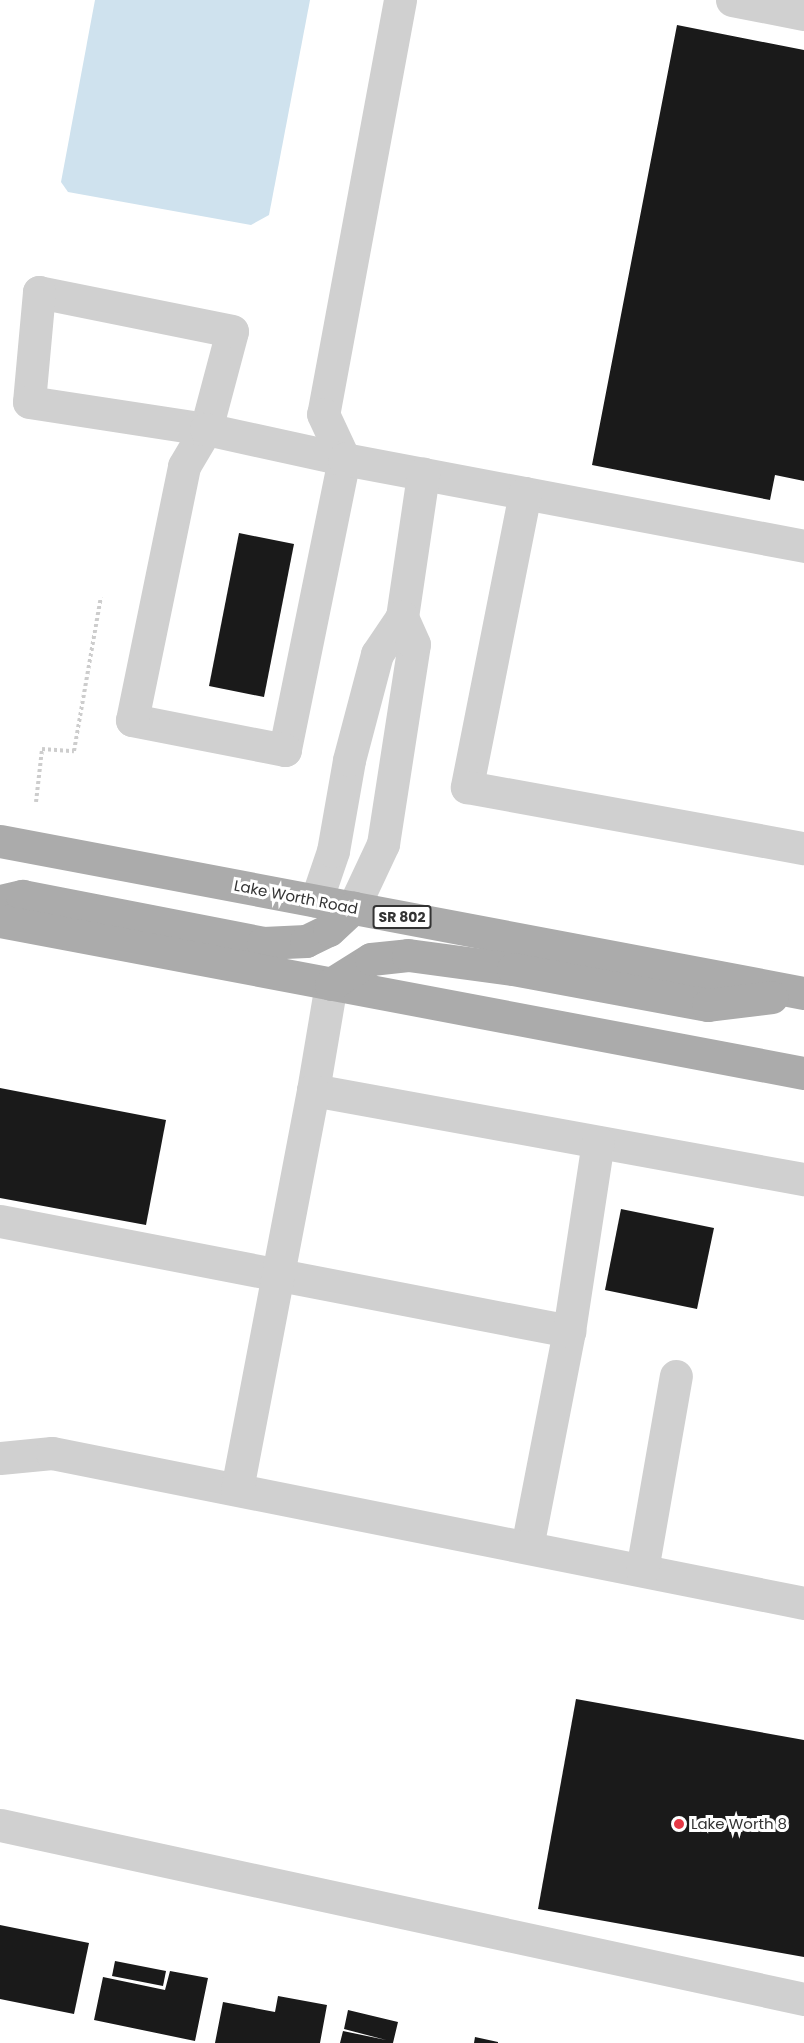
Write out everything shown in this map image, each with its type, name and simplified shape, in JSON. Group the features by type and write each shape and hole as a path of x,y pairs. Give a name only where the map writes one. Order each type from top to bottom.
{"main road":[{"name":"Lake Worth Road","path":"0,841 804,993"},
{"path":"0,901 22,896 263,943 306,941 329,930 353,908"},
{"path":"0,921 804,1073"},
{"path":"331,984 371,960 408,955 513,969 708,1005 804,993"}],"lane":[{"path":"400,0 322,414 344,459 285,750 132,720 184,466 206,429 232,331 39,292 29,402 206,429 344,459 804,546"},
{"path":"732,0 804,14"},
{"path":"316,901 333,851 349,760 377,654 402,617 423,474"},
{"path":"525,493 467,787 804,848"},
{"path":"353,908 383,844 414,644 402,617"},
{"path":"237,1489 331,984"},
{"path":"313,1090 804,1179"},
{"path":"527,1547 569,1330 598,1142"},
{"path":"0,1221 569,1330"},
{"path":"642,1570 676,1376"},
{"path":"0,1458 52,1453 804,1603"},
{"path":"0,1825 804,1999"}],"path":[{"path":"36,802 42,749 74,751 101,597"}],"water":[{"path":"95,0 310,0 269,215 251,225 68,192 61,182"}],"building":[{"path":"677,25 804,50 804,481 775,475 770,500 592,465"},
{"path":"239,533 294,544 264,697 209,686"},
{"path":"0,1088 166,1120 146,1225 0,1198"},
{"path":"621,1209 714,1228 697,1309 605,1290"},
{"name":"Lake Worth 8","path":"576,1699 804,1740 804,1957 538,1909"},
{"path":"0,1925 89,1943 74,2014 0,1999"},
{"path":"115,1961 166,1971 163,1986 112,1976"},
{"path":"170,1971 208,1978 195,2041 94,2020 103,1977 165,1990"},
{"path":"278,1996 327,2005 320,2043 215,2043 223,2002 275,2012"},
{"path":"348,2010 398,2022 393,2043 340,2043 343,2031 386,2040 344,2029"},
{"path":"475,2037 498,2042 498,2043 474,2043"}],"place":[{"name":"Lake Worth 8","path":"679,1824"}]}
